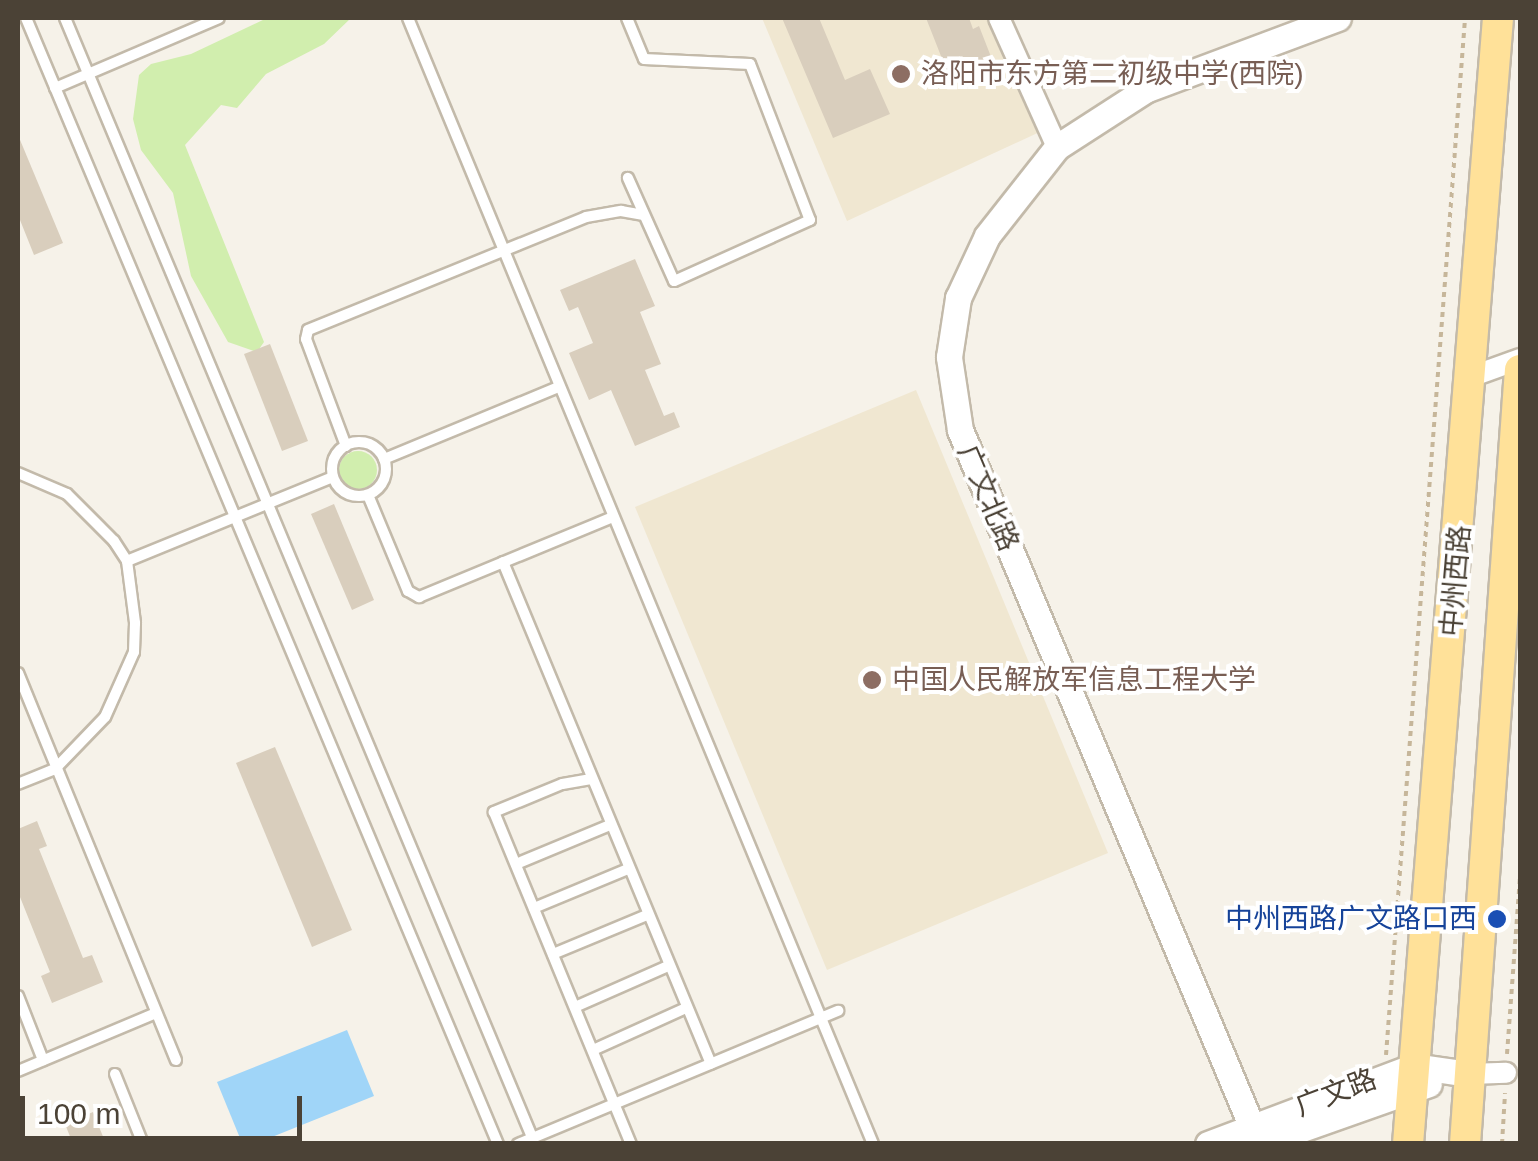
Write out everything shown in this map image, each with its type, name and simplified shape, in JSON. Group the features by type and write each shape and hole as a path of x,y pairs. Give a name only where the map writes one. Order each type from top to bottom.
{"main road":[{"name":"中州西路","path":"1408,1144 1403,1077 1473,376 1498,18"},
{"name":"中州西路","path":"1465,1144 1520,370"}],"street":[{"path":"999,18 1058,147"},
{"name":"广文北路","path":"1257,1138 960,430 949,357 958,298 1011,199 1058,147 1145,90 1338,18"},
{"path":"1473,376 1520,360"},
{"name":"广文路","path":"1208,1144 1257,1138 1403,1077 1506,1073"}],"lane":[{"path":"26,18 498,1144"},
{"path":"65,18 532,1137"},
{"path":"179,18 185,32"},
{"path":"55,88 219,18"},
{"path":"408,18 872,1144"},
{"path":"626,18 644,59 750,64 811,213 801,229 674,281 628,178"},
{"path":"346,446 306,339 308,330 605,211 644,215"},
{"path":"384,459 559,387"},
{"path":"364,443 384,459 381,485 368,495 351,495 334,477 334,459 346,446 364,443"},
{"path":"18,472 68,494 127,561 136,623 125,678 105,717 56,769 18,784"},
{"path":"127,561 334,477"},
{"path":"368,495 412,596 613,517"},
{"path":"503,562 710,1064"},
{"path":"18,673 176,1060"},
{"path":"591,780 562,784 494,812 631,1144"},
{"path":"516,864 610,825"},
{"path":"534,908 628,869"},
{"path":"554,954 647,915"},
{"path":"576,1007 668,966"},
{"path":"18,996 43,1060"},
{"path":"593,1050 686,1008"},
{"path":"518,1144 838,1011"},
{"path":"18,1071 156,1013"},
{"path":"115,1074 143,1144"}],"path":[{"path":"1403,1077 1466,18"},
{"path":"1502,1144 1520,876"}],"shaded area":[{"name":"洛阳市东方第二初级中学(西院)","path":"762,18 990,18 1044,130 847,221"},
{"name":"中国人民解放军信息工程大学","path":"916,390 1108,853 827,970 635,507"}],"green space":[{"path":"267,18 351,18 324,44 266,74 237,108 221,105 185,145 264,342 257,352 228,342 191,276 173,193 141,150 133,119 139,75 151,64 191,54"},
{"path":"358,451 371,457 377,470 371,483 358,489 345,483 339,470 345,457"}],"water":[{"path":"347,1030 374,1096 257,1143 242,1143 217,1082"}],"building":[{"path":"782,18 819,18 845,80 870,69 890,114 833,138"},
{"path":"926,18 969,18 973,29 979,26 995,67 952,84"},
{"path":"18,135 63,243 34,255 18,215"},
{"path":"635,259 655,306 640,312 661,364 645,370 664,416 674,412 680,427 635,446 611,390 589,400 569,353 593,343 578,307 569,311 560,290"},
{"path":"270,344 308,441 282,451 244,354"},
{"path":"334,504 374,600 352,610 311,514"},
{"path":"275,747 352,930 312,947 236,763"},
{"path":"37,821 47,846 39,849 83,958 92,955 103,982 52,1003 41,976 50,972 18,892 18,829"},
{"path":"93,1112 106,1144 73,1144 65,1124"}],"place":[{"name":"洛阳市东方第二初级中学(西院)","path":"901,74"},
{"name":"中国人民解放军信息工程大学","path":"872,680"},
{"name":"中州西路广文路口西","path":"1497,919"}]}
